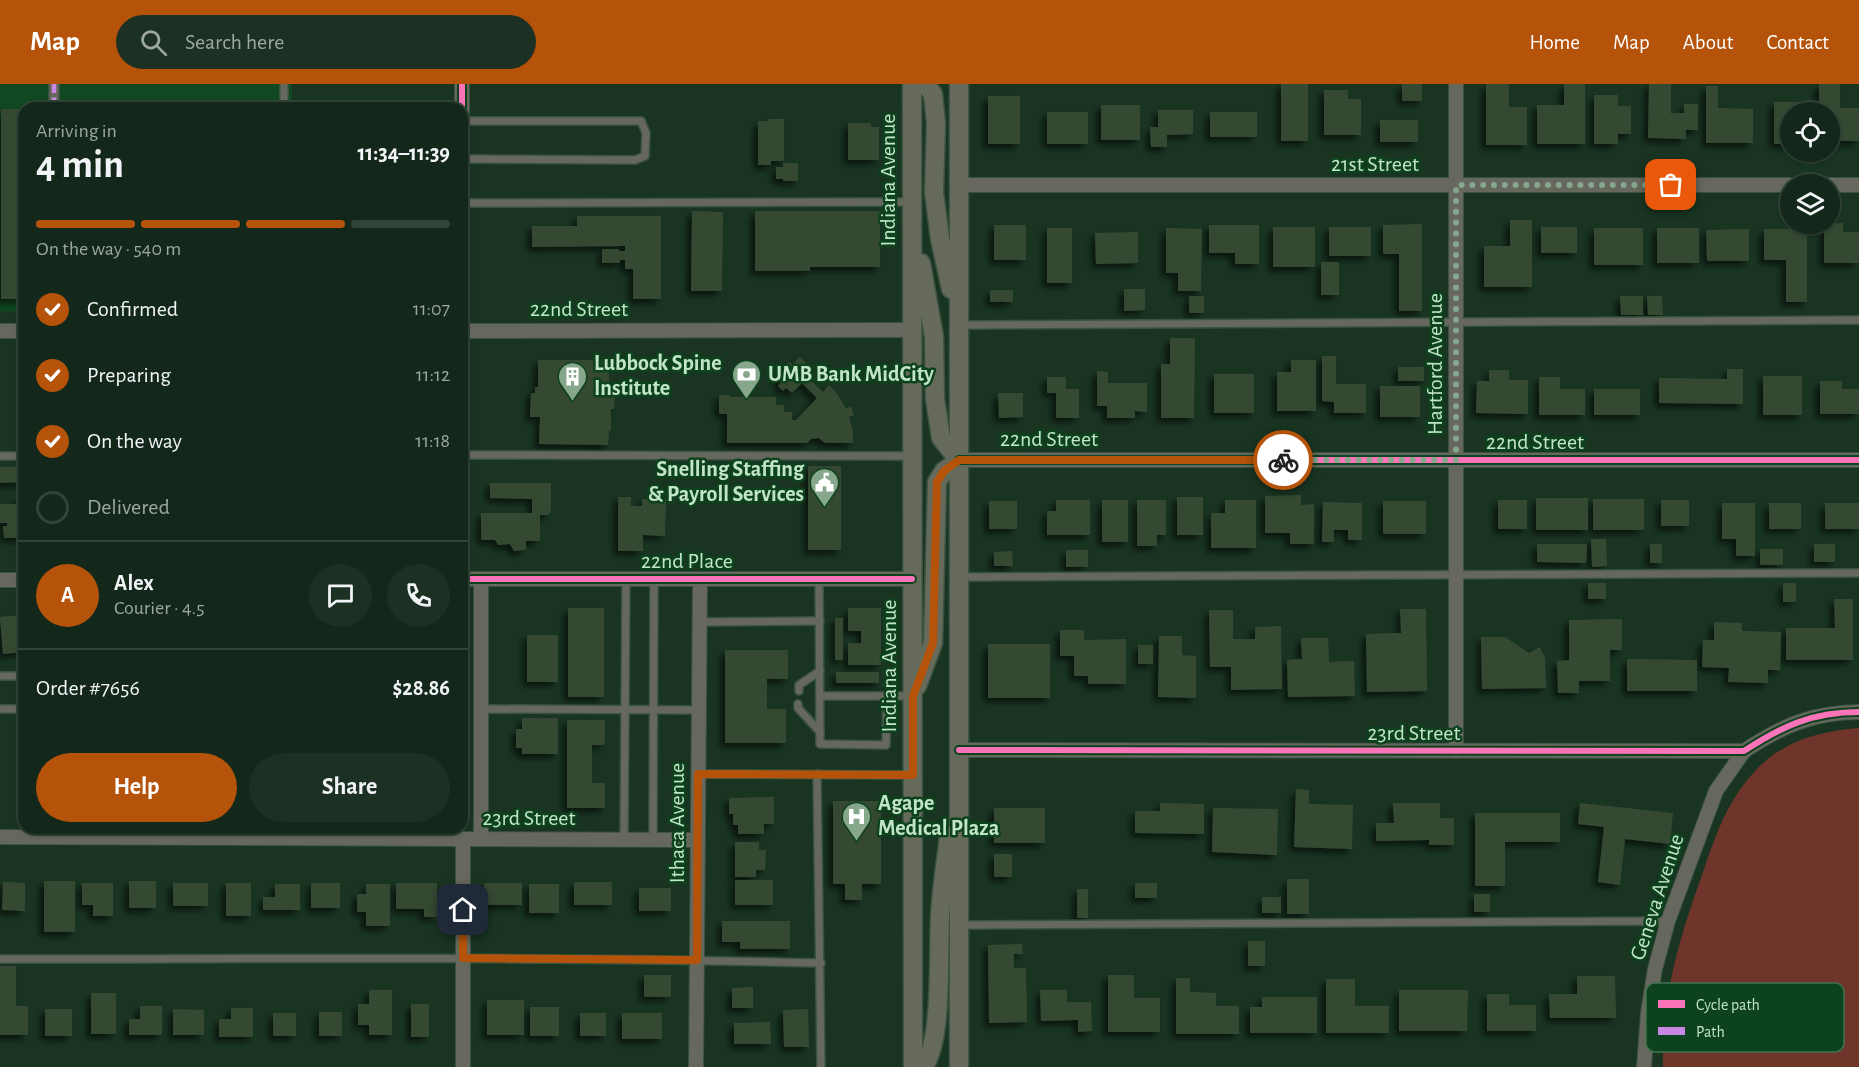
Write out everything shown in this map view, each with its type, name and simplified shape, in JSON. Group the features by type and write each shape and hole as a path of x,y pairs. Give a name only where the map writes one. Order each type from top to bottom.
{"main road":[{"name":"Indiana Avenue","path":"912,84 913,1067"},
{"path":"925,84 933,94 936,123 934,192 939,238 959,322"},
{"path":"959,84 959,1067"},
{"path":"912,209 934,337 935,399 941,438 959,460"},
{"path":"913,696 933,643 937,482 944,471 959,460"},
{"path":"923,1067 930,1059 936,1035 940,916 959,750"}],"street":[{"path":"54,84 54,102"},
{"path":"462,84 462,102"},
{"name":"Hartford Avenue","path":"1456,84 1456,751"},
{"name":"21st Street","path":"959,185 1780,185"},
{"path":"1840,185 1859,185"},
{"name":"22nd Street","path":"468,331 912,330"},
{"path":"0,331 18,331"},
{"name":"22nd Street","path":"959,460 1859,460"},
{"name":"22nd Place","path":"468,579 912,579"},
{"path":"481,579 481,839"},
{"name":"Ithaca Avenue","path":"696,1067 700,579"},
{"path":"0,580 18,580"},
{"path":"1744,752 1767,736 1792,723 1840,712 1859,712"},
{"name":"23rd Street","path":"959,750 1744,752"},
{"name":"Geneva Avenue","path":"1653,983 1668,921 1716,791 1744,752"},
{"name":"23rd Street","path":"0,837 274,834"},
{"name":"23rd Street","path":"382,834 463,839 698,840"},
{"path":"463,839 463,1067"},
{"name":"Geneva Avenue","path":"1644,1067 1646,1040"}],"lane":[{"path":"284,84 284,102"},
{"path":"468,121 641,121 646,133 645,156 635,160 468,159"},
{"path":"468,203 912,209"},
{"path":"959,322 1859,320"},
{"path":"468,455 912,456"},
{"path":"0,456 18,456"},
{"path":"959,577 1859,573"},
{"path":"624,840 626,579"},
{"path":"653,840 654,579"},
{"path":"819,579 820,744 886,745 887,696"},
{"path":"700,622 820,621"},
{"path":"799,692 799,686 820,671"},
{"path":"0,676 18,676"},
{"path":"820,696 913,696"},
{"path":"798,704 798,708 820,733"},
{"path":"0,709 18,709"},
{"path":"481,709 699,710"},
{"path":"698,774 913,775"},
{"path":"817,774 821,1067"},
{"path":"959,925 1668,921"},
{"path":"0,959 463,958 821,963"}],"shaded area":[{"path":"0,84 292,84 292,102 18,102 18,312 0,311"},
{"path":"1859,728 1859,1067 1663,1067 1663,1052 1844,1052 1844,983 1670,983 1679,946 1712,847 1737,794 1756,770 1778,752 1803,739"}],"building":[{"path":"1281,84 1308,84 1308,141 1281,141"},
{"path":"1402,84 1422,84 1422,101 1402,101"},
{"path":"1486,84 1509,84 1509,107 1527,107 1527,145 1486,145"},
{"path":"1564,84 1585,84 1585,144 1537,144 1537,105 1564,105"},
{"path":"1649,84 1671,84 1671,113 1684,113 1684,104 1698,104 1698,130 1686,130 1686,139 1648,138"},
{"path":"1819,84 1840,84 1840,102 1819,102"},
{"path":"1706,86 1718,86 1718,108 1753,109 1753,143 1706,143"},
{"path":"1324,90 1348,90 1348,99 1361,99 1361,135 1324,135"},
{"path":"1594,95 1618,95 1618,106 1631,106 1631,134 1618,134 1618,144 1594,144"},
{"path":"988,96 1020,96 1020,144 988,144"},
{"path":"1774,102 1780,102 1780,144 1774,144"},
{"path":"1101,105 1140,105 1140,140 1101,140"},
{"path":"1840,108 1859,108 1859,141 1840,141"},
{"path":"1,109 18,109 18,299 1,299"},
{"path":"1158,110 1193,110 1193,134 1167,135 1167,147 1151,147 1150,127 1158,127"},
{"path":"1047,112 1088,112 1088,144 1047,144"},
{"path":"1210,112 1257,112 1257,137 1210,137"},
{"path":"768,119 784,119 784,161 771,161 771,165 758,165 758,121 768,121"},
{"path":"1380,120 1418,120 1418,142 1380,142"},
{"path":"848,123 871,123 871,127 879,127 879,160 848,160"},
{"path":"783,163 798,163 798,181 776,179 776,167 783,167"},
{"path":"692,211 723,212 722,291 691,291"},
{"path":"755,211 880,211 880,267 810,267 810,271 755,271"},
{"path":"577,216 661,216 661,299 633,299 633,269 625,269 625,260 620,260 620,263 602,263 602,249 625,251 625,246 532,247 532,226 577,226"},
{"path":"1510,220 1532,220 1532,287 1484,287 1484,246 1510,246"},
{"path":"1840,223 1843,223 1843,232 1859,232 1859,263 1824,263 1824,234 1840,234"},
{"path":"1422,224 1422,311 1399,311 1399,254 1383,254 1383,225"},
{"path":"994,225 1026,225 1026,260 994,260"},
{"path":"1209,225 1259,225 1259,264 1235,264 1235,253 1209,253"},
{"path":"1273,227 1315,227 1315,267 1273,267"},
{"path":"1329,227 1371,227 1371,256 1329,256"},
{"path":"1541,227 1577,227 1577,253 1541,253"},
{"path":"1047,228 1072,228 1072,283 1047,283"},
{"path":"1166,228 1202,229 1201,291 1178,291 1178,273 1166,273"},
{"path":"1594,228 1643,228 1643,265 1594,265"},
{"path":"1657,228 1699,228 1699,263 1657,263"},
{"path":"1749,229 1749,261 1707,261 1706,230"},
{"path":"1764,229 1780,229 1780,234 1807,234 1807,302 1786,302 1786,260 1764,260"},
{"path":"1138,232 1138,263 1096,264 1095,233"},
{"path":"1321,262 1339,262 1339,295 1321,295"},
{"path":"1124,289 1145,289 1145,310 1124,311"},
{"path":"990,290 1013,290 1013,302 990,302"},
{"path":"1189,296 1204,296 1204,313 1189,313"},
{"path":"1620,296 1643,296 1643,315 1621,315"},
{"path":"1647,296 1662,296 1663,315 1648,315"},
{"path":"1170,338 1195,338 1194,418 1161,418 1161,364 1170,364"},
{"path":"1322,356 1336,356 1336,384 1366,384 1366,413 1334,413 1334,402 1322,401"},
{"name":"UMB Bank MidCity","path":"800,357 812,369 809,371 812,374 808,378 823,392 829,385 846,409 851,406 854,415 849,417 853,431 853,443 825,443 819,438 811,439 807,443 727,443 727,414 719,414 719,395 776,397 776,405 784,405 784,412 792,412 792,420 796,420 817,398 802,383 792,393 786,388 783,391 778,386 781,382 775,376 789,362 793,364"},
{"name":"Lubbock Spine Institute","path":"538,360 608,360 610,394 615,394 614,409 611,409 611,431 609,431 608,445 539,444 540,417 530,417 531,393 535,393 535,387 538,387"},
{"path":"1291,360 1316,360 1316,411 1277,411 1277,372 1291,372"},
{"path":"1398,367 1424,367 1424,381 1398,381"},
{"path":"1727,369 1743,369 1743,404 1659,403 1659,378 1727,379"},
{"path":"1489,370 1509,370 1509,380 1528,380 1528,414 1476,413 1477,381 1489,381"},
{"path":"1097,371 1108,372 1108,383 1147,383 1147,412 1135,411 1135,418 1107,418 1107,406 1097,406"},
{"path":"1214,374 1254,374 1254,413 1214,413"},
{"path":"1763,376 1802,376 1802,415 1763,415"},
{"path":"1047,377 1066,377 1066,389 1079,389 1079,418 1056,418 1056,393 1047,393"},
{"path":"1539,377 1560,377 1560,389 1585,389 1585,415 1539,415"},
{"path":"1820,381 1842,381 1842,389 1859,389 1859,414 1820,414"},
{"path":"1380,386 1420,386 1420,417 1380,417"},
{"path":"1594,389 1640,389 1640,415 1594,415"},
{"path":"998,393 1023,393 1023,417 999,418"},
{"path":"18,466 18,482 0,483 0,467"},
{"name":"Snelling Staffing & Payroll Services","path":"808,466 841,466 841,550 808,550"},
{"path":"490,483 551,483 551,510 548,515 540,515 540,541 526,541 526,550 514,551 510,544 498,545 495,540 481,540 481,513 532,513 532,499 490,498"},
{"path":"1301,495 1301,505 1314,504 1314,544 1290,544 1290,533 1265,533 1265,496"},
{"path":"618,497 631,497 631,506 642,506 642,499 666,499 665,536 643,535 643,551 618,551"},
{"path":"1177,497 1203,497 1203,535 1177,535"},
{"path":"18,498 18,538 4,538 3,526 7,526 7,523 0,523 0,504 17,504"},
{"path":"1536,498 1588,498 1588,530 1536,530"},
{"path":"1593,499 1644,499 1644,530 1593,530"},
{"path":"1056,500 1090,500 1090,535 1047,535 1047,511 1056,511"},
{"path":"1102,500 1128,500 1128,542 1102,542"},
{"path":"1137,500 1166,500 1166,535 1157,535 1157,546 1137,546"},
{"path":"1225,500 1256,500 1256,548 1211,548 1211,513 1225,513"},
{"path":"1498,500 1527,500 1527,529 1498,529"},
{"path":"1661,500 1689,500 1689,526 1661,526"},
{"path":"989,501 1017,501 1017,529 989,529"},
{"path":"1383,501 1426,501 1426,534 1383,534"},
{"path":"1323,502 1362,503 1362,540 1348,540 1348,530 1334,530 1334,542 1322,542"},
{"path":"1722,503 1755,503 1755,556 1736,556 1736,539 1722,539"},
{"path":"1769,503 1801,503 1801,529 1769,529"},
{"path":"1825,503 1859,503 1859,529 1825,529"},
{"path":"1591,539 1606,539 1607,566 1592,567"},
{"path":"1537,544 1587,544 1586,563 1537,562"},
{"path":"1650,544 1662,544 1662,563 1650,563"},
{"path":"1814,544 1835,544 1835,562 1814,562"},
{"path":"1760,549 1783,549 1783,565 1760,565"},
{"path":"1066,550 1088,550 1088,567 1066,567"},
{"path":"1012,551 1013,566 994,566 994,552"},
{"path":"1588,583 1606,583 1606,599 1588,599"},
{"path":"1783,583 1796,583 1796,602 1783,602"},
{"path":"1834,599 1853,599 1853,660 1786,660 1786,628 1835,628"},
{"path":"568,608 604,608 604,697 568,697"},
{"path":"848,608 881,608 881,665 848,665 848,643 861,643 861,631 848,631"},
{"path":"1400,609 1426,609 1427,691 1367,692 1366,634 1401,633"},
{"path":"1209,610 1233,610 1233,639 1255,639 1255,627 1281,626 1282,689 1231,690 1231,667 1210,667"},
{"path":"18,616 18,653 3,654 0,617"},
{"path":"835,618 843,618 843,660 835,660"},
{"path":"1622,619 1622,650 1610,650 1610,681 1579,681 1579,693 1558,693 1557,661 1569,660 1569,620"},
{"path":"1714,622 1742,623 1742,631 1781,632 1780,670 1768,670 1768,683 1728,682 1729,668 1702,667 1703,640 1714,640"},
{"path":"1060,630 1084,630 1084,640 1126,639 1126,684 1088,684 1088,676 1074,676 1074,656 1060,656"},
{"path":"527,635 558,635 558,682 527,682"},
{"path":"1159,636 1182,636 1182,655 1196,656 1196,698 1158,697"},
{"path":"1481,637 1505,637 1529,653 1540,647 1545,658 1546,688 1482,689"},
{"path":"1301,638 1328,638 1329,662 1354,661 1355,696 1288,697 1287,660 1302,659"},
{"path":"988,644 1050,644 1050,698 988,698"},
{"path":"1138,645 1153,645 1153,664 1138,664"},
{"path":"725,650 788,650 788,679 767,679 767,709 786,709 786,743 725,743"},
{"path":"1627,659 1697,660 1697,691 1627,691"},
{"path":"836,672 879,672 879,683 836,683"},
{"path":"522,718 558,718 558,754 522,754 522,748 516,748 516,729 522,729"},
{"path":"567,720 605,720 605,742 603,745 592,745 592,783 605,783 605,808 567,808"},
{"path":"1296,789 1309,790 1309,804 1353,805 1352,849 1294,847"},
{"path":"774,797 774,824 764,824 764,834 738,834 738,825 733,825 733,814 729,814 729,798"},
{"name":"Agape Medical Plaza","path":"833,801 881,801 881,884 862,884 862,900 845,900 845,884 833,884"},
{"path":"1160,803 1204,804 1204,834 1135,833 1135,811 1160,811"},
{"path":"1393,803 1440,803 1440,818 1454,818 1454,845 1429,845 1429,840 1376,841 1376,823 1394,823"},
{"path":"1580,803 1673,813 1670,844 1625,839 1620,885 1598,882 1604,827 1578,824"},
{"path":"994,808 1045,808 1045,843 994,843"},
{"path":"1213,808 1278,809 1277,855 1212,852"},
{"path":"1475,813 1560,813 1560,842 1505,842 1505,886 1475,886"},
{"path":"735,842 759,842 759,850 766,850 765,870 756,870 756,877 735,877"},
{"path":"994,854 1012,854 1012,877 994,877"},
{"path":"1287,879 1309,879 1309,914 1287,914"},
{"path":"735,880 773,880 773,905 735,905"},
{"path":"44,881 75,881 75,932 44,932"},
{"path":"129,881 156,881 156,908 129,908"},
{"path":"3,882 25,883 25,911 2,910"},
{"path":"574,882 612,882 612,905 574,905"},
{"path":"82,883 113,883 113,916 93,916 93,905 82,905"},
{"path":"173,883 208,883 208,906 173,906"},
{"path":"226,883 251,883 251,916 226,916"},
{"path":"311,883 340,883 340,908 311,908"},
{"path":"396,883 437,883 437,917 424,917 424,909 396,909"},
{"path":"484,883 522,883 522,905 484,905"},
{"path":"1135,883 1157,883 1157,898 1135,898"},
{"path":"275,884 300,884 300,910 263,910 263,897 275,897"},
{"path":"366,884 390,884 390,926 366,926 366,912 357,912 357,894 366,894"},
{"path":"529,884 559,884 559,913 529,913"},
{"path":"639,888 671,888 671,911 639,911"},
{"path":"1077,889 1088,889 1088,918 1077,918"},
{"path":"1474,894 1490,894 1490,912 1474,912"},
{"path":"1262,897 1281,897 1281,913 1262,913"},
{"path":"722,921 790,921 790,949 740,949 740,942 722,942"},
{"path":"1248,941 1265,941 1265,966 1248,966"},
{"path":"1022,944 1023,954 1014,954 1014,968 1026,968 1027,1022 989,1023 988,945"},
{"path":"0,966 16,966 16,1006 28,1006 28,1035 0,1035"},
{"path":"644,975 671,975 671,997 644,997"},
{"path":"1108,975 1134,975 1134,998 1160,998 1160,1032 1108,1032"},
{"path":"1577,976 1615,976 1616,1018 1550,1018 1549,994 1577,994"},
{"path":"1176,978 1190,978 1190,992 1216,993 1216,1006 1239,1006 1239,1034 1176,1034"},
{"path":"1326,979 1355,979 1355,1006 1389,1006 1389,1033 1326,1033"},
{"path":"753,987 753,1008 732,1008 732,988"},
{"path":"369,990 392,990 392,1035 369,1035 369,1025 358,1025 358,1004 369,1004"},
{"path":"1040,990 1067,990 1067,1002 1091,1002 1092,1031 1078,1032 1078,1020 1041,1021"},
{"path":"1399,990 1468,990 1467,1031 1399,1031"},
{"path":"91,993 116,993 116,1034 91,1034"},
{"path":"1487,994 1509,994 1509,1005 1536,1005 1536,1031 1487,1031"},
{"path":"1262,997 1317,997 1317,1033 1250,1033 1250,1007 1262,1007"},
{"path":"487,1000 524,1000 524,1035 487,1035"},
{"path":"411,1004 429,1004 429,1037 411,1037"},
{"path":"140,1006 162,1006 162,1035 129,1035 129,1019 140,1019"},
{"path":"530,1007 559,1007 559,1036 530,1036"},
{"path":"231,1008 253,1008 253,1037 219,1037 219,1019 231,1019"},
{"path":"45,1009 72,1009 72,1036 45,1036"},
{"path":"173,1009 204,1010 204,1035 173,1035"},
{"path":"808,1009 809,1047 784,1047 783,1010"},
{"path":"319,1012 342,1012 342,1036 319,1036"},
{"path":"273,1013 296,1013 296,1036 273,1036"},
{"path":"580,1013 606,1013 606,1036 580,1036"},
{"path":"622,1013 662,1013 662,1039 622,1039"},
{"path":"770,1022 771,1044 734,1044 734,1023"}],"marked path":[{"path":"54,84 54,102"}],"cycle path":[{"path":"462,84 462,102"},
{"path":"959,460 1859,460"},
{"path":"468,579 912,579"},
{"path":"959,750 1744,751 1772,734 1799,722 1827,715 1859,712"}],"way so far":[{"path":"1283,460 1456,460 1456,185 1671,185"}],"place":[{"name":"UMB Bank MidCity","path":"747,400"},
{"name":"Lubbock Spine Institute","path":"573,402"},
{"name":"Snelling Staffing & Payroll Services","path":"825,508"},
{"name":"Agape Medical Plaza","path":"857,842"}],"route":[{"path":"463,910 463,958 697,960 698,774 913,775 913,696 933,643 937,482 944,471 959,460 1283,460"}]}
